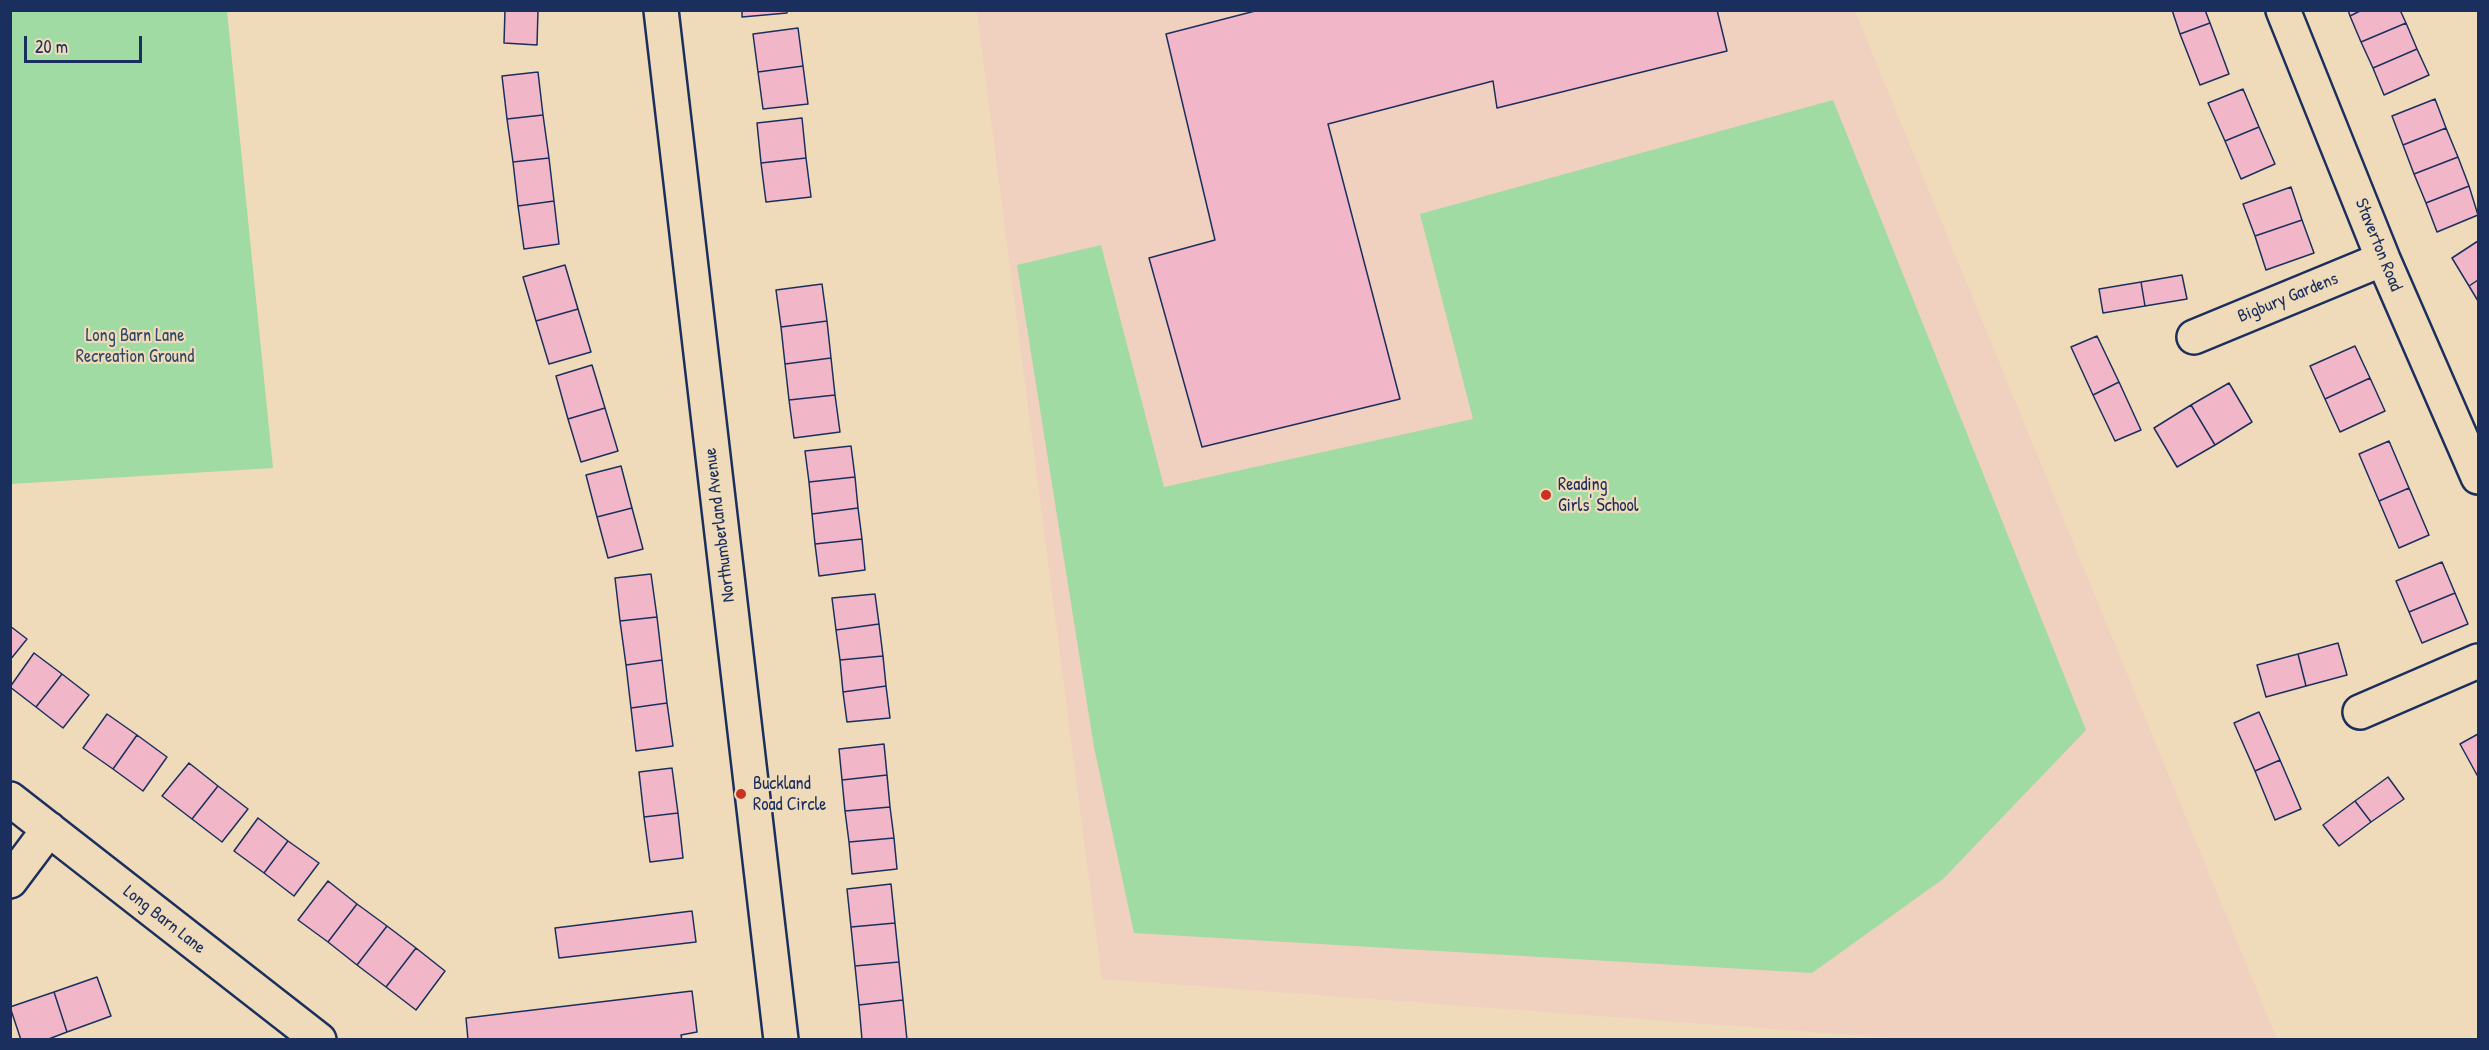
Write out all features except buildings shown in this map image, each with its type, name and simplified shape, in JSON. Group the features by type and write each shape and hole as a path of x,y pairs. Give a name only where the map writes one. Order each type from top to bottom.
{"street":[{"name":"Northumberland Avenue","path":"660,10 781,1040"},
{"name":"Staverton Road","path":"2283,10 2383,259 2478,477"},
{"name":"Bigbury Gardens","path":"2194,337 2383,259"},
{"path":"2360,712 2478,661"},
{"name":"Long Barn Lane","path":"10,799 319,1040"},
{"path":"10,881 48,829"}],"shaded area":[{"name":"Reading Girls' School","path":"977,11 1855,11 2277,1039 1907,1039 1102,979"}],"green space":[{"name":"Long Barn Lane Recreation Ground","path":"11,10 227,11 273,468 11,484"},
{"name":"Reading Girls' School","path":"1833,100 2086,730 1943,879 1812,973 1134,933 1094,747 1017,265 1101,245 1164,487 1473,419 1420,214"}],"place":[{"name":"Reading Girls' School","path":"1546,495"},
{"name":"Buckland Road Circle","path":"741,794"}]}
